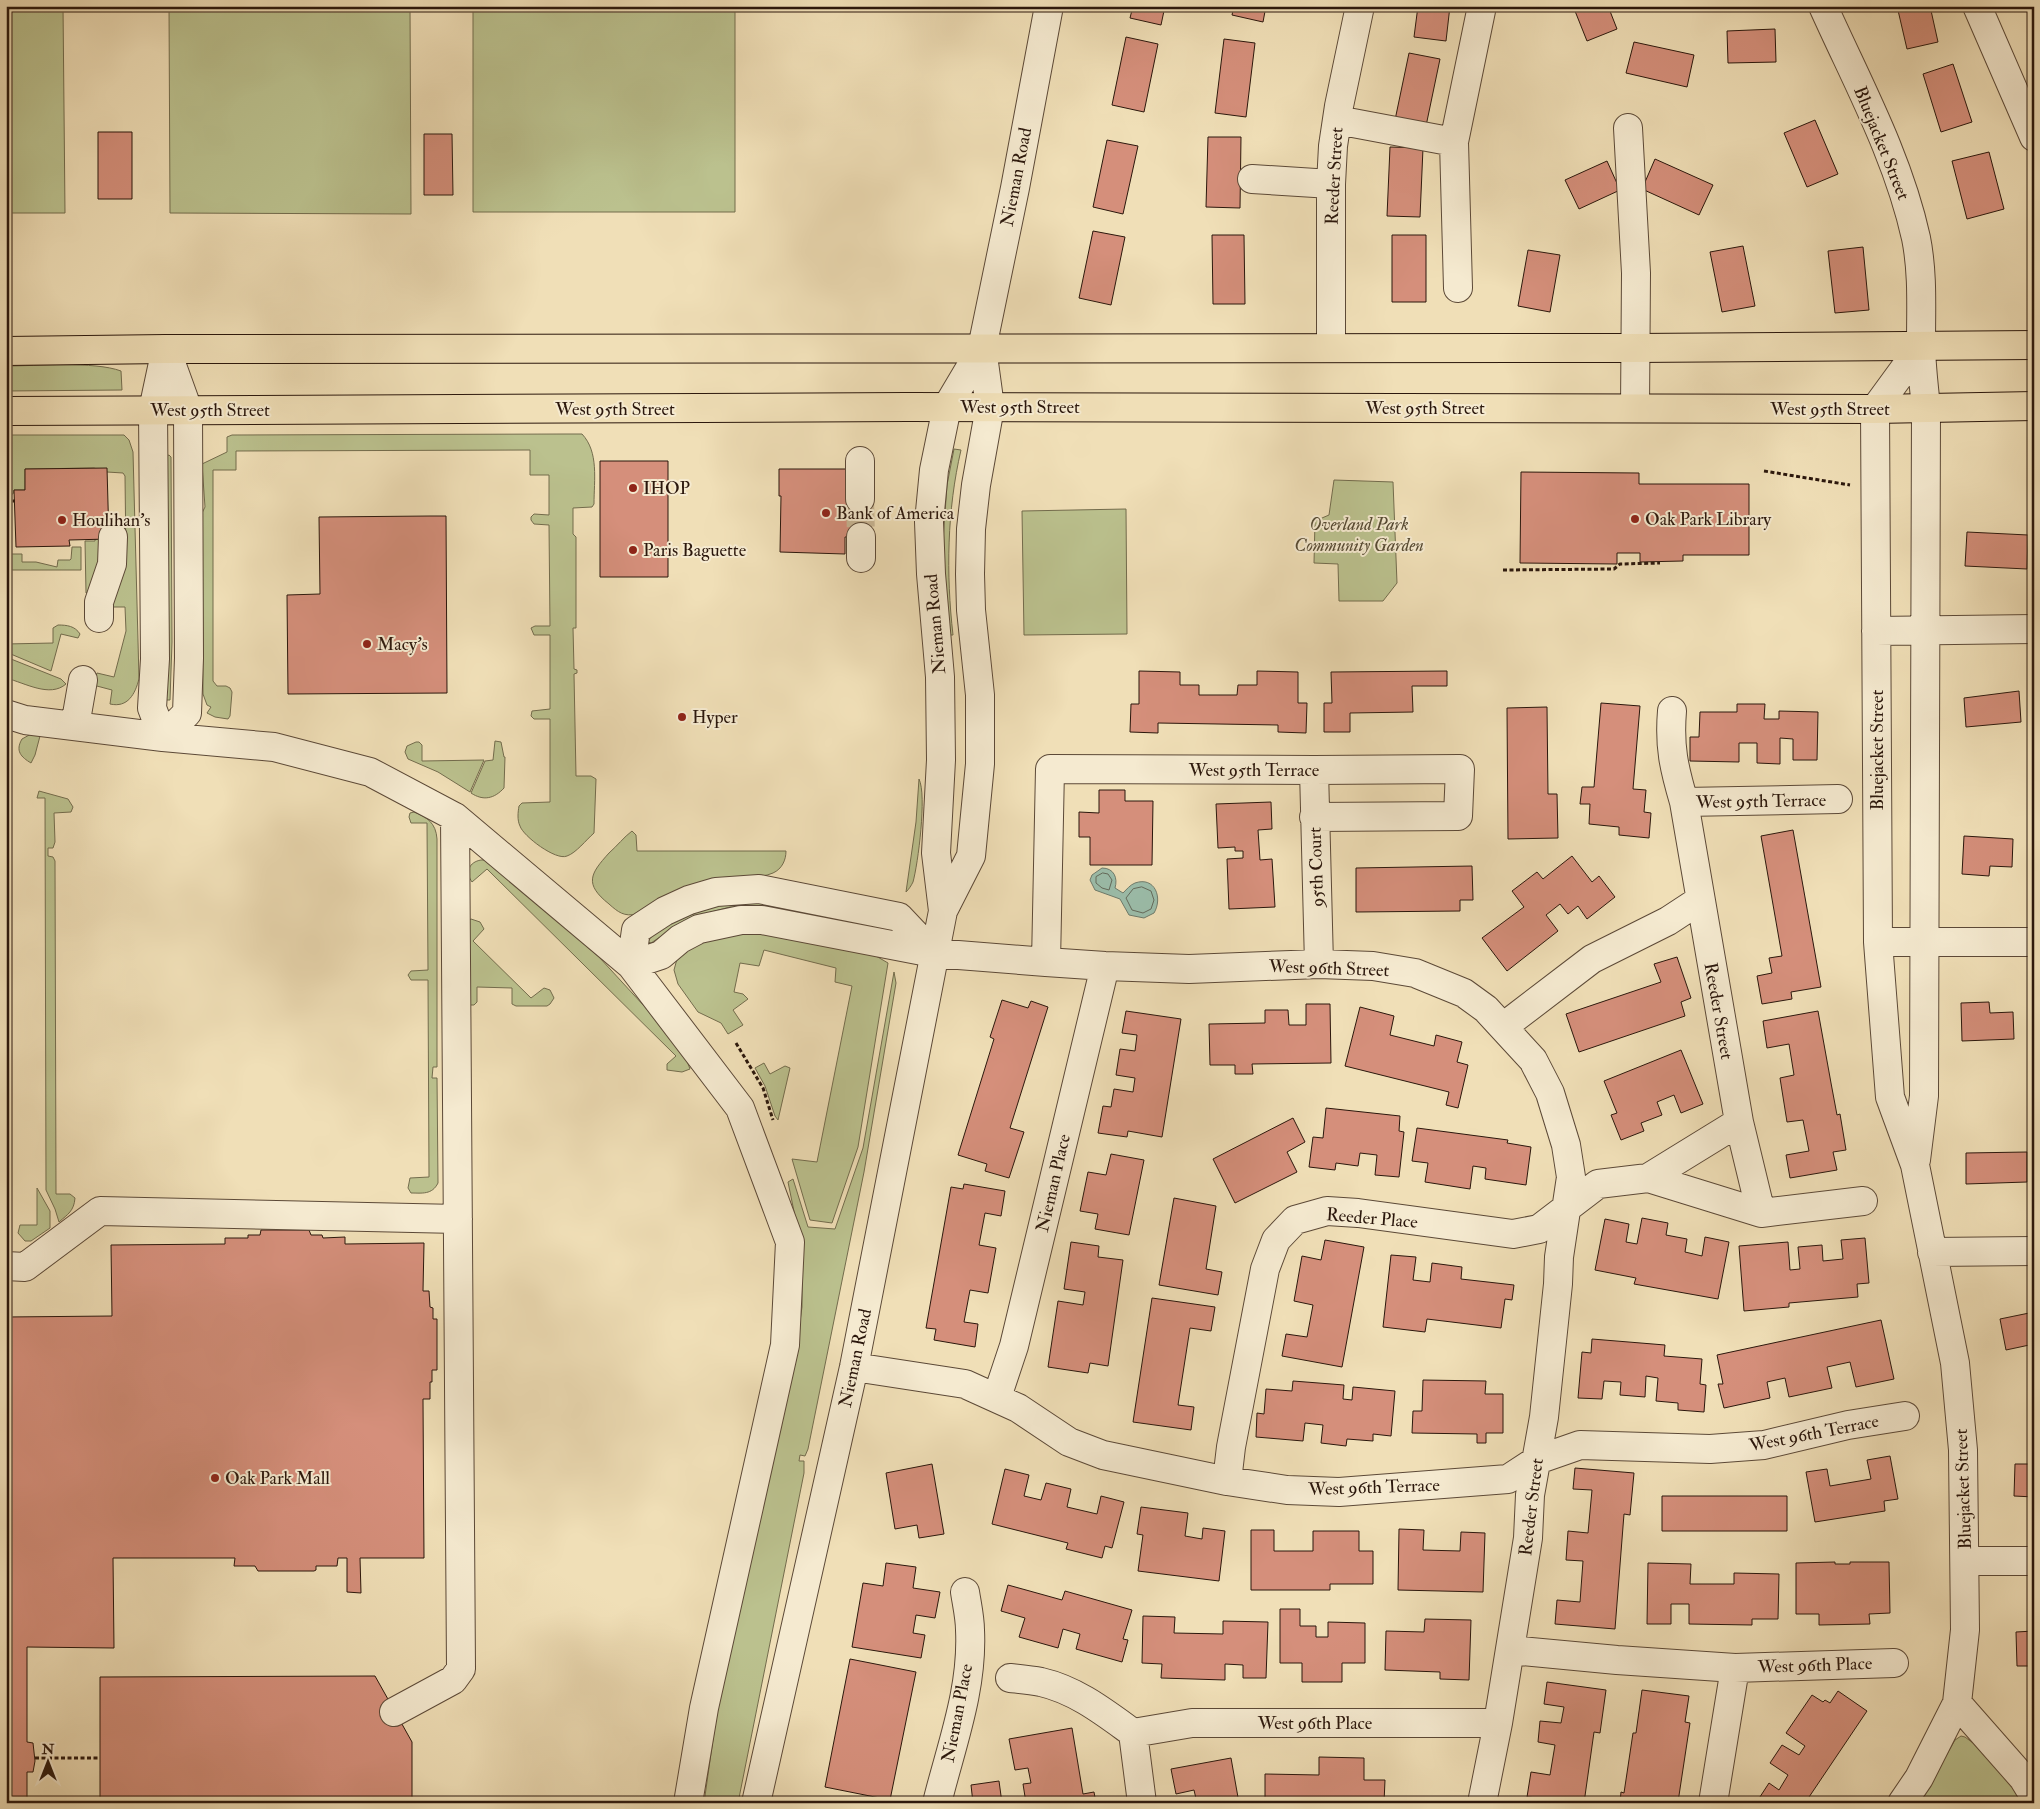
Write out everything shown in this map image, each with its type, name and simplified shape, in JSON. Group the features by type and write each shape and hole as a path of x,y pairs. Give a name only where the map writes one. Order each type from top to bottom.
{"main road":[{"path":"6,351 166,349 1635,348 2034,344"},
{"name":"West 95th Street","path":"6,412 947,407 1875,409 2034,406"}],"street":[{"name":"Nieman Road","path":"942,911 936,853 941,760 940,677 929,522 934,470 947,407 982,348 1050,6"},
{"name":"Reeder Street","path":"1331,348 1331,184 1337,120 1360,6"},
{"path":"1458,288 1454,142 1482,6"},
{"name":"Bluejacket Street","path":"1823,6 1902,184 1916,239 1922,288 1921,346 1926,408 1924,1096 1915,1165"},
{"path":"1977,6 2034,137"},
{"path":"1337,120 1454,142"},
{"path":"1628,128 1636,273 1635,408"},
{"path":"1252,180 1331,184"},
{"path":"1875,409 1921,346"},
{"name":"Nieman Road","path":"756,1803 854,1367 942,911 971,856 979,774 980,695 971,610 971,529 976,486 990,407 982,348"},
{"path":"163,737 152,708 155,659 153,410 166,349"},
{"path":"163,737 187,713 189,658 188,410 166,349"},
{"name":"Bluejacket Street","path":"1875,409 1878,942 1890,1097 1915,1165 1955,1366 1964,1450 1965,1630 1957,1703 1919,1778 1902,1803"},
{"path":"860,461 860,499"},
{"path":"99,618 99,602 112,564 113,537"},
{"path":"1876,631 2034,629"},
{"path":"75,726 83,680"},
{"name":"West 95th Terrace","path":"1672,711 1670,746 1684,802 1700,900"},
{"path":"6,714 25,720 163,737 274,747 370,772 455,818 631,965 740,1108 790,1242 786,1344 704,1708 688,1803"},
{"name":"West 95th Terrace","path":"1046,962 1050,769 1460,769 1458,816 1314,818"},
{"name":"95th Court","path":"1314,770 1319,964"},
{"name":"West 95th Terrace","path":"1684,802 1838,799"},
{"path":"394,1712 453,1680 460,1669 455,818"},
{"name":"Reeder Street","path":"1700,900 1739,1122 1761,1213"},
{"path":"1503,1027 1592,959 1668,921 1700,900"},
{"name":"West 96th Street","path":"631,965 661,955 680,939 699,929 741,920 762,920 933,953 1046,962 1189,969 1319,964 1373,966 1415,974 1464,993 1486,1009 1503,1027"},
{"path":"1878,942 2034,942"},
{"name":"Nieman Place","path":"996,1397 1014,1346 1105,966"},
{"name":"Reeder Street","path":"1482,1803 1498,1723 1528,1538 1530,1494 1544,1417 1558,1284 1559,1257 1571,1177 1566,1145 1550,1093 1532,1060 1503,1027"},
{"path":"1648,1178 1739,1122"},
{"path":"1566,1208 1598,1184 1648,1178 1761,1213 1863,1201"},
{"name":"Reeder Place","path":"1227,1481 1231,1447 1265,1269 1276,1240 1295,1220 1327,1211 1334,1211 1513,1234 1539,1229 1566,1208"},
{"path":"6,1266 25,1267 100,1212 458,1219"},
{"path":"1932,1252 2034,1251"},
{"name":"West 96th Terrace","path":"854,1367 964,1384 1018,1408 1069,1442 1102,1455 1227,1481 1287,1490 1339,1492 1508,1479 1537,1460 1580,1444 1710,1449 1764,1445 1848,1425 1905,1416"},
{"path":"1965,1562 2034,1561"},
{"name":"Nieman Place","path":"937,1803 962,1708 969,1669 970,1630 965,1592"},
{"name":"West 96th Place","path":"1510,1650 1734,1668 1894,1663"},
{"name":"West 96th Place","path":"1713,1803 1734,1668"},
{"path":"1010,1678 1041,1682 1070,1692 1093,1704 1133,1733 1142,1803"},
{"path":"1957,1703 2023,1778 2034,1796"},
{"name":"West 96th Place","path":"1133,1733 1192,1723 1498,1723"}],"path":[{"path":"1764,471 1852,486"},
{"path":"6,500 15,500"},
{"path":"1503,570 1546,568 1614,569 1620,564 1660,563"},
{"path":"736,1043 764,1088 774,1123"},
{"path":"35,1758 100,1758"}],"green space":[{"path":"6,6 63,6 65,213 6,213"},
{"path":"169,6 410,6 411,214 170,213"},
{"path":"473,6 735,6 735,212 473,212"},
{"path":"81,365 110,368 121,371 122,390 6,391 6,366"},
{"path":"582,434 591,449 595,476 594,504 592,507 573,508 573,534 576,537 576,628 573,628 574,669 577,670 577,673 574,674 576,776 591,776 596,779 594,833 574,852 562,857 540,847 522,830 518,819 519,806 522,803 550,802 550,719 534,719 531,716 532,711 550,709 550,635 534,635 531,628 535,626 550,626 549,525 534,524 531,520 534,514 549,515 549,475 530,475 530,450 236,451 236,470 213,470 213,681 217,686 230,688 232,692 230,716 228,719 215,717 207,713 211,707 207,705 203,694 202,513 205,507 202,464 227,452 227,437 232,435"},
{"path":"6,435 124,435 129,440 133,452 139,679 133,695 122,704 110,704 112,690 93,685 97,673 114,677 126,631 125,607 112,607 126,557 125,476 123,473 107,472 94,468 25,469 25,490 14,490 13,494 6,494"},
{"path":"954,449 961,450 950,519 949,542 949,589 953,635 947,635 943,541 947,485"},
{"path":"169,455 171,457 172,642 170,700 164,700 166,456"},
{"name":"Overland Park Community Garden","path":"1334,480 1393,482 1397,583 1383,601 1339,601 1338,564 1314,563 1315,521 1329,515"},
{"path":"1126,509 1127,634 1024,635 1022,511"},
{"path":"95,536 103,536 102,558 89,591 86,593 85,541 95,541"},
{"path":"72,547 81,547 81,570 10,570 7,568 6,554 22,554 22,562 36,562 57,567 58,560 71,559"},
{"path":"58,625 70,626 80,634 78,638 61,634 51,671 6,652 6,644 53,643 53,628"},
{"path":"6,657 61,679 66,684 53,690 45,690 6,678"},
{"path":"31,734 40,736 31,763 22,756 19,747 22,739"},
{"path":"495,741 501,742 505,757 504,788 492,797 475,796 471,793 485,761 493,760"},
{"path":"416,742 422,745 422,761 484,760 470,792 438,772 408,759 405,752 407,746"},
{"path":"919,779 922,814 919,846 913,882 906,892 916,822"},
{"path":"39,791 68,799 73,807 71,812 54,813 55,842 53,848 48,848 48,856 53,857 55,861 56,1194 70,1194 75,1198 72,1209 59,1222 46,1190 45,798 37,798"},
{"path":"414,812 430,821 435,829 437,839 437,1067 433,1067 432,1078 437,1078 438,1183 433,1190 419,1193 411,1193 408,1188 410,1178 429,1177 428,980 411,980 408,975 411,971 428,970 427,823 411,823 410,813"},
{"path":"632,831 636,835 637,851 786,851 786,854 781,867 773,873 712,880 684,891 637,914 628,915 612,907 601,897 593,885 592,879 597,867"},
{"path":"481,860 487,860 599,957 667,1031 687,1061 690,1069 682,1072 667,1070 667,1064 676,1056 487,869 472,882 469,868"},
{"path":"759,901 894,928 894,932 776,908 758,906 730,907 696,916 681,923 651,943 648,942 658,930 696,911 736,902"},
{"path":"469,920 480,922 484,929 473,941 531,998 544,988 550,990 554,998 550,1004 547,1006 516,1006 512,1004 512,988 477,987 477,1002 474,1005 470,1005"},
{"path":"738,932 758,932 876,956 888,963 858,1147 832,1223 810,1220 792,1159 817,1162 852,986 835,982 836,968 764,950 759,966 740,963 734,992 743,994 748,999 733,1010 743,1025 728,1034 721,1023 698,1012 678,984 674,970 677,959 696,943"},
{"path":"894,972 896,983 864,1172 808,1449 805,1456 800,1455 799,1461 804,1461 804,1473 738,1803 704,1803 717,1711 784,1410 795,1357 802,1307 802,1264 799,1236 788,1182 793,1179 808,1227 835,1229 863,1148"},
{"path":"764,1063 770,1074 785,1066 790,1068 778,1120 765,1086 755,1068"},
{"path":"37,1188 50,1211 50,1228 31,1241 25,1241 18,1233 20,1225 37,1225"},
{"path":"1961,1736 1973,1743 2023,1796 2026,1803 1919,1803 1955,1740"}],"water":[{"path":"1102,868 1110,870 1114,874 1115,888 1123,893 1135,883 1142,882 1152,885 1158,901 1154,913 1144,918 1129,915 1120,899 1095,890 1090,880 1092,875"}],"building":[{"path":"1133,6 1165,6 1161,25 1130,18"},
{"path":"1234,6 1266,6 1263,22 1232,15"},
{"path":"1418,6 1450,6 1446,41 1414,37"},
{"path":"1573,6 1608,6 1617,29 1587,41"},
{"path":"1897,6 1930,6 1938,42 1907,49"},
{"path":"1775,29 1776,62 1728,63 1727,31"},
{"path":"1126,37 1158,44 1144,112 1112,105"},
{"path":"1224,39 1255,43 1246,117 1215,113"},
{"path":"1634,42 1694,55 1687,87 1626,73"},
{"path":"1409,53 1440,59 1426,126 1395,120"},
{"path":"1953,64 1972,122 1941,132 1923,74"},
{"path":"1815,120 1838,174 1807,187 1784,133"},
{"path":"98,132 132,132 132,199 98,199"},
{"path":"424,134 452,134 453,195 424,195"},
{"path":"1208,137 1241,137 1240,208 1206,207"},
{"path":"1107,140 1138,146 1123,214 1093,207"},
{"path":"1390,147 1423,148 1420,217 1387,216"},
{"path":"1989,152 2004,209 1967,219 1952,161"},
{"path":"1655,159 1713,185 1699,215 1642,189"},
{"path":"1607,161 1620,190 1579,209 1565,180"},
{"path":"1093,231 1125,237 1111,305 1079,298"},
{"path":"1212,235 1244,235 1245,304 1213,304"},
{"path":"1392,235 1426,235 1426,302 1392,302"},
{"path":"1743,246 1755,306 1722,312 1710,252"},
{"path":"1863,247 1869,310 1835,313 1828,251"},
{"path":"1528,250 1560,255 1550,312 1518,306"},
{"path":"600,461 668,461 668,577 600,577"},
{"name":"Houlihan's","path":"107,468 109,539 69,540 70,546 16,547 14,490 25,490 25,469"},
{"name":"Bank of America","path":"779,469 846,469 846,499 870,499 871,537 845,537 845,554 780,552 781,496 779,496"},
{"name":"Oak Park Library","path":"1521,472 1639,473 1639,484 1749,484 1749,555 1683,555 1683,561 1640,562 1640,553 1617,553 1617,564 1520,563"},
{"name":"Macy's","path":"446,516 447,693 288,694 287,595 320,594 319,517"},
{"path":"1967,532 2028,535 2027,569 1965,566"},
{"path":"1139,671 1180,672 1180,685 1199,685 1199,695 1237,695 1238,685 1257,685 1257,671 1298,672 1298,703 1307,703 1306,733 1278,732 1278,725 1158,723 1158,733 1130,732 1131,704 1139,704"},
{"path":"1447,671 1447,686 1412,686 1413,712 1350,713 1350,732 1324,732 1324,703 1332,703 1331,672"},
{"path":"2019,691 2021,722 1966,727 1964,698"},
{"path":"1601,703 1640,706 1633,789 1646,790 1644,812 1651,813 1649,838 1619,835 1619,827 1589,824 1590,804 1580,804 1582,787 1594,787"},
{"path":"1737,704 1765,704 1764,719 1779,719 1779,711 1818,712 1817,760 1793,760 1793,739 1780,738 1780,764 1757,763 1757,743 1739,743 1739,762 1690,761 1690,737 1699,737 1700,712 1737,712"},
{"path":"1547,707 1548,794 1557,794 1558,838 1508,839 1507,708"},
{"path":"1099,790 1125,790 1125,801 1153,801 1152,865 1090,865 1090,837 1079,837 1079,812 1099,813"},
{"path":"1271,802 1272,829 1258,830 1260,860 1272,859 1275,907 1229,909 1227,859 1243,858 1243,851 1235,851 1235,847 1218,848 1216,804"},
{"path":"1793,830 1821,987 1791,992 1792,999 1762,1004 1757,976 1772,973 1769,958 1782,956 1761,836"},
{"path":"1964,836 2013,839 2012,867 1990,866 1989,876 1962,874"},
{"path":"1572,856 1592,882 1599,876 1615,897 1587,919 1578,906 1568,914 1560,904 1546,915 1558,931 1507,971 1482,938 1524,907 1512,891 1537,872 1543,879"},
{"path":"1472,866 1473,900 1460,900 1460,911 1356,912 1356,868"},
{"path":"1677,957 1691,998 1681,1002 1685,1016 1579,1052 1566,1014 1661,982 1654,964"},
{"path":"1002,1000 1028,1008 1031,1001 1048,1007 1010,1128 1024,1132 1009,1178 985,1171 987,1164 958,1155 994,1039 990,1037"},
{"path":"1989,1002 1990,1013 2013,1012 2014,1039 1962,1041 1961,1003"},
{"path":"1306,1004 1330,1004 1331,1063 1252,1064 1253,1074 1235,1074 1235,1065 1210,1065 1209,1024 1265,1023 1265,1010 1288,1010 1289,1025 1306,1025"},
{"path":"1360,1007 1394,1016 1390,1035 1434,1046 1436,1035 1462,1042 1457,1062 1468,1065 1458,1108 1446,1105 1449,1092 1345,1066"},
{"path":"1126,1011 1181,1019 1162,1137 1128,1131 1127,1137 1098,1133 1103,1106 1111,1107 1114,1089 1133,1092 1135,1078 1116,1075 1120,1049 1135,1051 1137,1035 1122,1033"},
{"path":"1818,1011 1837,1115 1840,1114 1846,1150 1833,1152 1837,1170 1790,1178 1786,1155 1809,1151 1803,1120 1787,1122 1780,1078 1794,1075 1789,1044 1767,1048 1763,1021"},
{"path":"1681,1050 1703,1104 1681,1113 1674,1095 1657,1102 1662,1115 1641,1123 1644,1131 1621,1140 1611,1115 1617,1113 1604,1081"},
{"path":"1326,1108 1400,1116 1399,1131 1404,1132 1399,1177 1375,1175 1377,1155 1360,1153 1358,1166 1336,1163 1335,1170 1309,1167 1313,1137 1323,1138"},
{"path":"1293,1118 1305,1142 1287,1152 1297,1172 1235,1203 1213,1159"},
{"path":"1417,1128 1508,1140 1507,1143 1531,1147 1526,1185 1485,1179 1486,1168 1473,1166 1470,1189 1425,1182 1428,1163 1412,1161"},
{"path":"2027,1152 2027,1182 1966,1184 1966,1153"},
{"path":"1111,1154 1144,1160 1129,1235 1095,1229 1098,1214 1080,1211 1088,1172 1106,1175"},
{"path":"964,1184 1005,1191 1001,1216 985,1213 979,1245 996,1248 988,1293 970,1290 964,1322 978,1324 975,1347 934,1340 936,1329 926,1328 951,1187 963,1189"},
{"path":"1174,1198 1216,1206 1206,1269 1222,1272 1218,1295 1159,1285"},
{"path":"1642,1218 1668,1223 1666,1235 1687,1239 1685,1252 1702,1256 1705,1237 1729,1242 1718,1299 1634,1284 1636,1278 1595,1270 1605,1219 1629,1224 1626,1242 1637,1244"},
{"name":"Oak Park Mall","path":"261,1230 309,1230 311,1235 322,1235 323,1238 345,1237 345,1244 424,1243 423,1291 429,1291 430,1307 433,1308 433,1319 437,1319 437,1370 432,1370 430,1399 423,1399 424,1558 360,1558 361,1593 347,1592 347,1558 338,1558 337,1566 316,1566 314,1571 258,1571 255,1566 234,1566 235,1558 113,1558 114,1648 27,1647 27,1742 33,1743 35,1761 33,1772 27,1772 27,1803 6,1803 6,1317 112,1316 111,1245 225,1244 225,1238 248,1238 248,1235 260,1235"},
{"path":"1865,1238 1869,1283 1857,1284 1858,1297 1789,1303 1789,1307 1744,1311 1739,1246 1788,1242 1790,1270 1800,1269 1798,1247 1822,1245 1823,1261 1843,1259 1841,1240"},
{"path":"1325,1240 1364,1247 1342,1367 1282,1356 1286,1334 1307,1337 1313,1305 1294,1301 1302,1256 1321,1260"},
{"path":"1071,1242 1099,1246 1098,1257 1123,1260 1108,1366 1090,1363 1088,1373 1048,1367 1058,1301 1083,1305 1085,1292 1064,1289"},
{"path":"1391,1255 1416,1257 1413,1280 1430,1282 1432,1263 1462,1267 1461,1279 1514,1285 1512,1300 1505,1299 1501,1328 1427,1319 1425,1332 1383,1327"},
{"path":"1152,1298 1215,1307 1211,1331 1190,1328 1178,1405 1194,1407 1191,1430 1133,1422"},
{"path":"2034,1312 2034,1344 2006,1350 2000,1319"},
{"path":"1881,1320 1894,1379 1856,1387 1850,1362 1827,1367 1832,1388 1789,1397 1785,1378 1767,1382 1770,1398 1724,1408 1718,1384 1723,1384 1717,1355"},
{"path":"1592,1339 1665,1345 1664,1356 1702,1359 1700,1384 1706,1385 1704,1412 1678,1410 1678,1403 1656,1401 1658,1378 1646,1376 1645,1397 1620,1395 1621,1382 1604,1381 1602,1399 1578,1398 1582,1352 1591,1353"},
{"path":"1423,1380 1486,1381 1485,1394 1503,1394 1503,1433 1486,1433 1486,1443 1477,1443 1477,1434 1412,1433 1413,1411 1422,1411"},
{"path":"1293,1381 1344,1385 1343,1399 1352,1400 1353,1387 1395,1391 1391,1436 1373,1434 1373,1441 1347,1439 1346,1446 1321,1443 1323,1425 1305,1423 1303,1441 1256,1437 1257,1413 1264,1414 1266,1389 1292,1391"},
{"path":"1890,1456 1898,1499 1884,1501 1885,1511 1815,1522 1806,1472 1827,1469 1830,1486 1871,1479 1867,1460"},
{"path":"932,1464 944,1534 919,1538 917,1525 895,1529 886,1473"},
{"path":"2015,1464 2034,1464 2034,1497 2014,1496"},
{"path":"1575,1468 1634,1473 1630,1515 1624,1514 1615,1629 1555,1624 1557,1600 1580,1602 1583,1561 1566,1560 1568,1531 1588,1533 1592,1490 1573,1489"},
{"path":"1005,1469 1029,1475 1024,1496 1041,1500 1046,1483 1071,1489 1067,1507 1097,1514 1101,1496 1124,1502 1112,1548 1105,1546 1102,1558 1066,1549 1068,1543 992,1524"},
{"path":"1662,1496 1787,1496 1787,1531 1662,1531"},
{"path":"1141,1507 1188,1513 1185,1536 1202,1539 1203,1528 1225,1531 1219,1581 1138,1571 1143,1535 1137,1534"},
{"path":"1399,1529 1424,1530 1423,1550 1460,1551 1461,1532 1485,1533 1483,1592 1398,1590"},
{"path":"1251,1530 1274,1530 1274,1551 1313,1551 1313,1531 1359,1531 1359,1551 1373,1551 1373,1584 1330,1584 1330,1590 1251,1590"},
{"path":"1835,1562 1835,1564 1850,1564 1850,1562 1889,1562 1890,1613 1869,1614 1870,1624 1819,1625 1819,1614 1796,1614 1796,1563"},
{"path":"886,1563 916,1567 913,1588 940,1592 935,1618 916,1615 913,1633 925,1635 921,1658 852,1647 863,1583 883,1586"},
{"path":"1648,1563 1691,1564 1690,1584 1734,1584 1734,1573 1779,1574 1778,1619 1752,1619 1752,1625 1689,1624 1689,1604 1671,1604 1671,1624 1647,1624"},
{"path":"1008,1585 1062,1600 1065,1591 1132,1610 1123,1639 1128,1640 1122,1662 1076,1649 1080,1634 1063,1629 1058,1648 1019,1637 1025,1618 1001,1611"},
{"path":"1280,1609 1300,1609 1300,1626 1316,1626 1316,1637 1328,1637 1328,1622 1365,1623 1365,1663 1342,1663 1342,1682 1302,1682 1302,1663 1280,1663"},
{"path":"1143,1616 1175,1617 1174,1633 1223,1634 1223,1621 1268,1622 1266,1678 1243,1678 1243,1665 1225,1664 1225,1680 1161,1678 1162,1664 1142,1663"},
{"path":"1425,1619 1471,1620 1469,1680 1440,1679 1440,1672 1385,1670 1386,1631 1424,1632"},
{"path":"2034,1631 2034,1666 2017,1666 2016,1632"},
{"path":"850,1659 916,1672 890,1800 825,1787"},
{"path":"375,1676 412,1742 412,1803 100,1803 100,1677"},
{"path":"1547,1682 1606,1690 1600,1733 1594,1732 1584,1803 1548,1803 1549,1799 1527,1797 1531,1772 1550,1775 1555,1745 1538,1742 1540,1721 1561,1723 1564,1707 1544,1704"},
{"path":"1642,1690 1689,1696 1685,1722 1690,1723 1678,1802 1658,1799 1657,1803 1620,1803 1621,1792 1624,1793 1633,1733 1636,1733"},
{"path":"1838,1691 1867,1711 1805,1803 1756,1803 1769,1783 1779,1790 1788,1775 1770,1763 1782,1745 1799,1755 1805,1746 1786,1733 1812,1695 1823,1702 1825,1700 1830,1703"},
{"path":"1072,1728 1083,1794 1094,1792 1096,1803 1026,1803 1023,1784 1031,1783 1028,1768 1015,1770 1009,1739"},
{"path":"1319,1757 1364,1758 1364,1780 1385,1780 1384,1803 1265,1803 1265,1774 1319,1775"},
{"path":"1231,1758 1239,1803 1197,1803 1194,1790 1176,1794 1171,1769"},
{"path":"999,1781 1002,1803 973,1803 971,1785"},
{"path":"820,1798 852,1803 820,1803"}],"tunnel":[{"path":"860,499 861,537"}],"place":[{"name":"IHOP","path":"633,488"},
{"name":"Bank of America","path":"826,513"},
{"name":"Oak Park Library","path":"1635,519"},
{"name":"Houlihan's","path":"62,520"},
{"name":"Paris Baguette","path":"633,550"},
{"name":"Macy's","path":"367,644"},
{"name":"Hyper","path":"682,717"},
{"name":"Oak Park Mall","path":"215,1478"}]}
